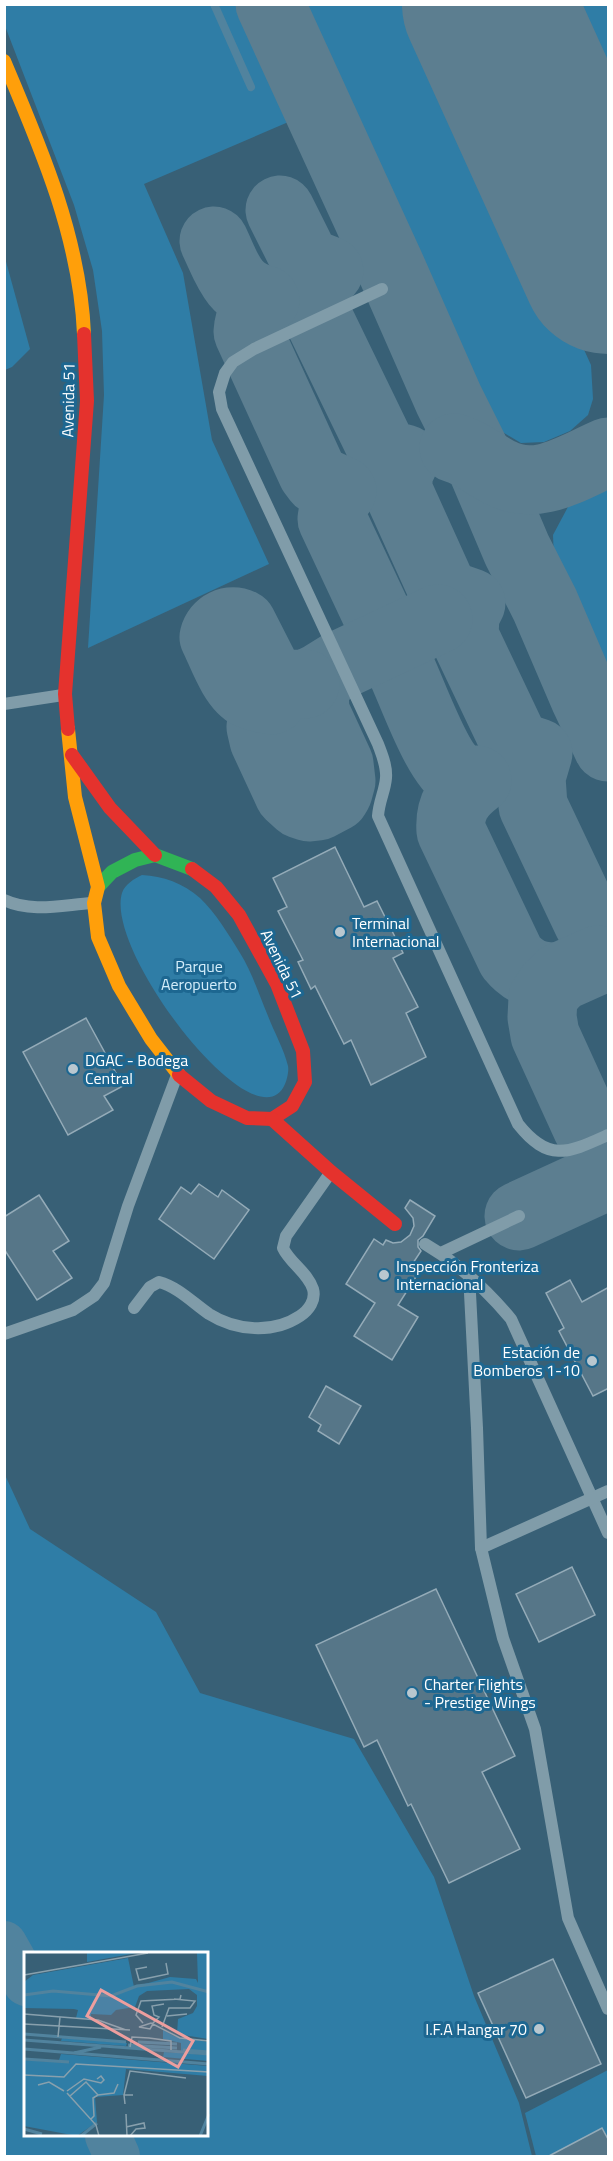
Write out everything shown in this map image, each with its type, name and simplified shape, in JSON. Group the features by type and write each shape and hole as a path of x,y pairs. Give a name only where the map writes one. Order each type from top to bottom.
{"main road":[{"name":"Avenida 51","path":"4,61 40,145 63,213 77,268 84,328 87,401 65,694 75,797 98,887 94,903 98,937 119,986 151,1039 178,1074 211,1101 247,1118 272,1119 292,1106 305,1082 303,1051 276,984 240,915 216,887 188,866 155,855 110,808 71,753"},
{"path":"98,887 112,872 135,860 155,855"},
{"path":"272,1119 331,1172 395,1224"}],"lane":[{"path":"382,289 254,349 233,362 225,374 219,393 222,409 378,744 387,775 379,802 378,816 518,1124 531,1140 545,1149 563,1152 609,1135"},
{"path":"4,704 65,694"},
{"path":"4,900 32,909 94,903"},
{"path":"4,1334 73,1310 94,1296 104,1283 128,1206 178,1074"},
{"path":"134,1308 150,1287 159,1282 168,1284 210,1314 230,1325 267,1329 295,1319 307,1311 313,1300 313,1289 288,1258 283,1248 286,1236 331,1172"},
{"path":"441,1253 519,1216"},
{"path":"425,1244 469,1274 492,1295 511,1319 609,1533"},
{"path":"469,1274 481,1548 503,1638 535,1729 568,1918 609,2009"},
{"path":"481,1548 609,1491"}],"green space":[{"path":"5,5 248,5 300,117 144,184 183,273 212,440 269,564 88,648 104,395 102,331 93,270 74,205 5,26"},
{"path":"294,5 427,5 591,365 593,399 588,415 570,431 544,442 521,443 499,430 487,406 479,409"},
{"path":"549,5 608,5 608,137"},
{"path":"5,258 30,349 12,367 5,370"},
{"path":"608,487 608,676 554,559 553,535 569,505 588,492"},
{"name":"Parque Aeropuerto","path":"142,875 173,881 200,898 222,924 244,960 288,1066 285,1084 269,1097 245,1090 216,1068 186,1035 158,997 136,957 123,921 123,890"},
{"path":"5,1475 30,1529 156,1612 200,1693 354,1739 434,1877 474,1996 519,2103 532,2156 5,2156"},
{"path":"608,2070 608,2156 536,2156 525,2113"}],"building":[{"name":"Terminal Internacional","path":"335,847 364,907 377,901 403,953 393,958 418,1007 406,1013 426,1057 371,1085 351,1040 344,1044 315,986 311,989 298,962 303,960 278,911 287,907 273,878"},
{"name":"DGAC - Bodega Central","path":"86,1018 123,1086 104,1096 113,1110 68,1135 23,1052"},
{"path":"199,1184 218,1197 222,1190 249,1210 214,1259 159,1219 181,1187 191,1194"},
{"path":"39,1195 69,1241 53,1251 72,1278 37,1300 4,1249 4,1217"},
{"name":"Inspección Fronteriza Internacional","path":"410,1200 435,1216 418,1240 418,1247 421,1251 413,1263 421,1269 398,1305 418,1317 392,1360 354,1336 375,1303 346,1284 374,1239 383,1245 386,1240 393,1243 401,1242 410,1235 414,1226 413,1218 405,1208"},
{"name":"Estación de Bomberos 1-10","path":"570,1280 582,1302 609,1287 609,1388 593,1396 559,1331 564,1328 546,1293"},
{"path":"326,1386 361,1406 339,1444 318,1431 321,1425 309,1417"},
{"path":"572,1567 595,1615 539,1642 516,1594"},
{"name":"Charter Flights - Prestige Wings","path":"436,1589 515,1756 482,1772 520,1849 449,1883 411,1804 408,1806 377,1740 364,1747 316,1645"},
{"name":"I.F.A Hangar 70","path":"553,1959 601,2064 526,2098 478,1993"},
{"path":"602,2128 609,2141 609,2157 547,2157"}],"waterway":[{"path":"214,4 251,87"},
{"path":"4,1944 24,1979"},
{"path":"108,2137 117,2156"}],"taxiway":[{"path":"270,4 608,747"},
{"path":"280,210 304,258 311,264 329,271 316,288 313,298 314,309 380,445 386,454 405,459 398,474 398,491 441,586 451,596 471,603 465,615 464,636 512,737 520,747 538,753 531,777 533,806 588,922 595,932 608,939"},
{"path":"214,241 227,269 238,285 245,291 265,300 253,314 248,332 312,472 318,480 342,491 335,500 332,519 378,617 385,625 407,634 400,652 402,671 434,744 442,758 459,777 477,780 456,802 451,831 511,957 527,971 560,977"},
{"path":"454,448 499,472 513,478 527,480 555,476 608,452"},
{"path":"319,678 314,689 315,712 339,764 341,781 335,797 318,806 309,807 300,804 289,794 264,740 261,727 263,712 272,700 438,619"},
{"path":"272,700 252,695 238,684 214,637 221,626 229,622 242,624 267,673 285,683 305,684"},
{"path":"598,960 560,977 551,986 543,998 542,1017 545,1035 587,1127 608,1153"},
{"path":"519,1216 608,1175"}],"runway":[{"path":"488,4 608,268"}],"traffic: fast":[{"path":"98,887 112,872 135,860 155,855 192,869"}],"traffic: slow":[{"path":"4,61 45,160 67,228 81,298 84,334"},
{"path":"68,729 75,797 98,887 94,903 98,937 119,986 151,1039 179,1075"}],"traffic: jam":[{"path":"68,729 65,694 87,401 84,334"},
{"path":"72,755 110,808 155,855"},
{"path":"179,1075 211,1101 247,1118 272,1119 292,1106 305,1082 303,1051 277,984 239,915 216,887 192,869"},
{"path":"272,1119 331,1172 395,1224"}],"place":[{"name":"Terminal Internacional","path":"340,932"},
{"name":"DGAC - Bodega Central","path":"73,1069"},
{"name":"Inspección Fronteriza Internacional","path":"384,1275"},
{"name":"Estación de Bomberos 1-10","path":"592,1361"},
{"name":"Charter Flights - Prestige Wings","path":"412,1693"},
{"name":"I.F.A Hangar 70","path":"539,2029"}]}
